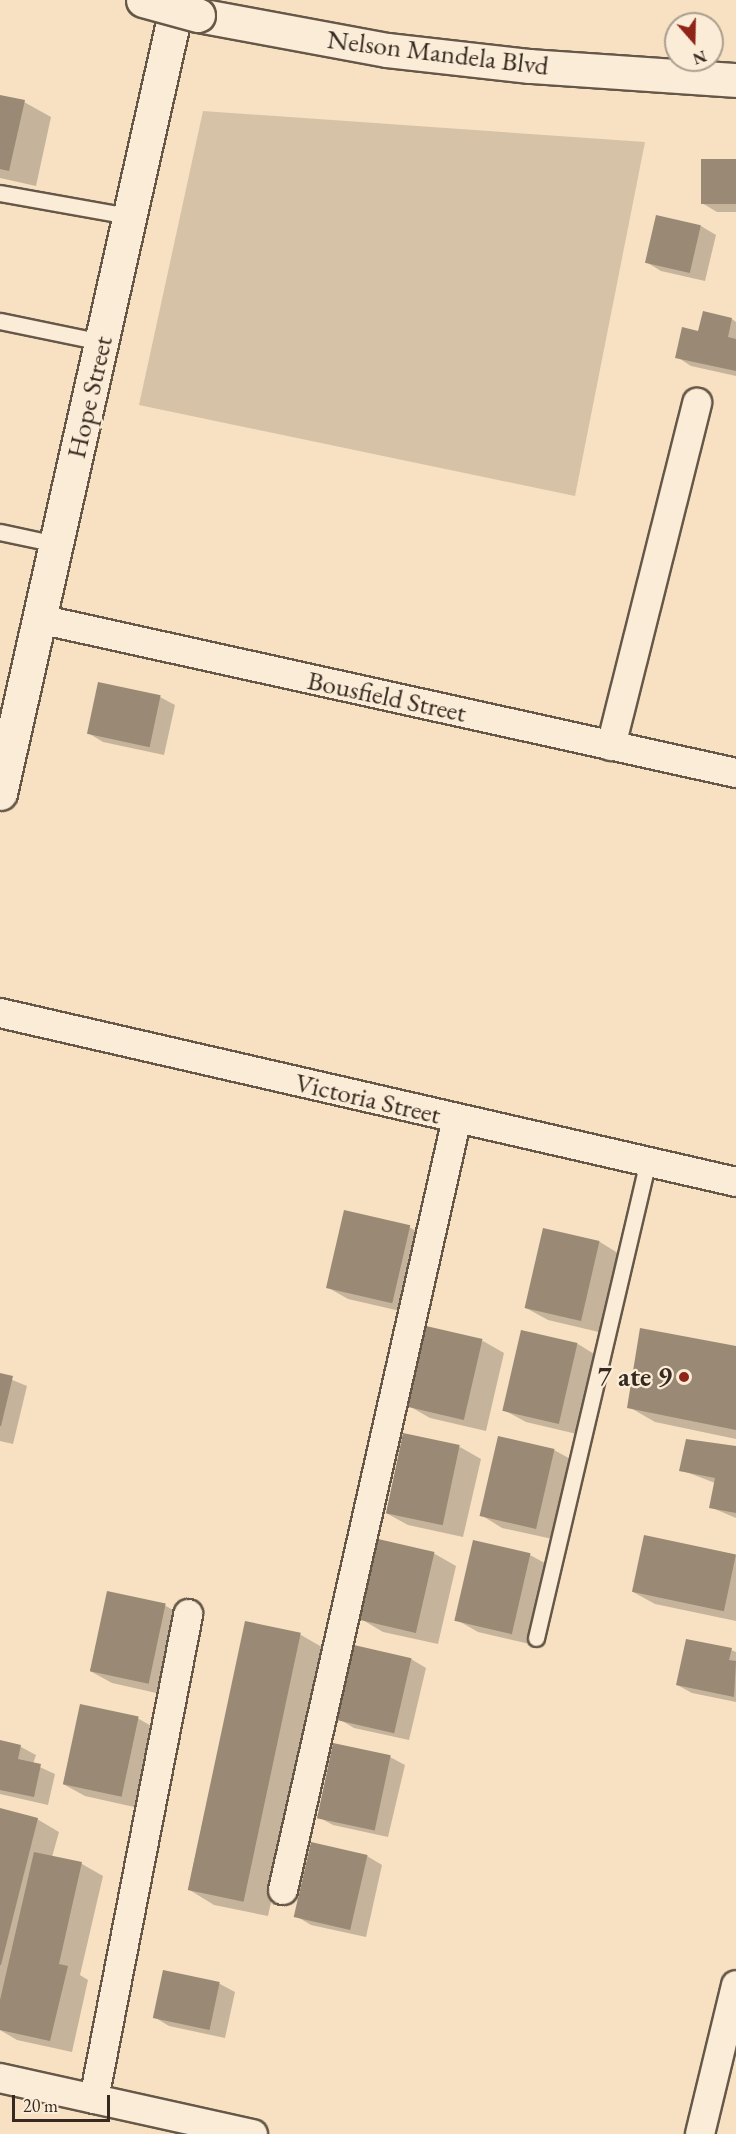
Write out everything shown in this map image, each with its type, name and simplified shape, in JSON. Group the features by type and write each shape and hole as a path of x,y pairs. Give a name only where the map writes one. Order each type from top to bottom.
{"street":[{"name":"Nelson Mandela Blvd","path":"143,0 198,15 387,50 530,66 736,80"},
{"name":"Hope Street","path":"0,793 178,0"},
{"path":"611,746 697,403"},
{"name":"Bousfield Street","path":"39,619 736,773"},
{"name":"Victoria Street","path":"0,1013 736,1182"},
{"path":"283,1890 457,1118"},
{"path":"94,2099 188,1614"},
{"path":"700,2134 736,1985"},
{"path":"0,2078 253,2134"}],"lane":[{"path":"0,193 129,216"},
{"path":"0,321 101,342"},
{"path":"0,532 56,544"},
{"path":"536,1638 648,1162"}],"shaded area":[{"path":"203,111 645,142 575,496 139,405"}],"building":[{"path":"0,95 25,100 9,171 0,169"},
{"path":"701,159 736,159 736,204 701,204"},
{"path":"656,215 701,225 690,273 645,263"},
{"path":"703,311 732,318 728,337 736,339 736,371 675,358 682,327 698,331"},
{"path":"98,682 161,695 150,747 87,734"},
{"path":"344,1210 410,1225 392,1303 326,1288"},
{"path":"543,1228 600,1241 581,1321 525,1308"},
{"path":"426,1326 483,1339 464,1420 407,1407"},
{"name":"7 ate 9","path":"640,1328 736,1346 736,1430 627,1408"},
{"path":"521,1330 578,1343 559,1424 502,1411"},
{"path":"0,1373 13,1376 1,1426 0,1426"},
{"path":"403,1433 460,1445 443,1525 386,1513"},
{"path":"498,1436 555,1449 536,1529 480,1516"},
{"path":"686,1439 736,1446 736,1513 709,1508 715,1478 679,1471"},
{"path":"644,1535 736,1555 724,1611 632,1592"},
{"path":"378,1539 435,1552 416,1633 359,1620"},
{"path":"473,1540 530,1553 512,1634 454,1621"},
{"path":"107,1591 166,1603 149,1684 90,1671"},
{"path":"245,1621 301,1633 244,1902 188,1890"},
{"path":"686,1639 732,1648 729,1660 736,1661 734,1697 676,1685"},
{"path":"354,1645 411,1658 394,1733 337,1720"},
{"path":"80,1704 139,1716 122,1797 63,1784"},
{"path":"0,1740 21,1745 18,1759 41,1764 34,1797 0,1790"},
{"path":"333,1743 391,1755 375,1831 317,1818"},
{"path":"0,1808 38,1818 1,1965 0,1965"},
{"path":"311,1842 368,1855 350,1930 294,1917"},
{"path":"34,1852 82,1862 59,1964 68,1966 50,2041 0,2030 0,2000"},
{"path":"163,1970 220,1982 210,2030 153,2018"}],"place":[{"name":"7 ate 9","path":"684,1377"}]}
